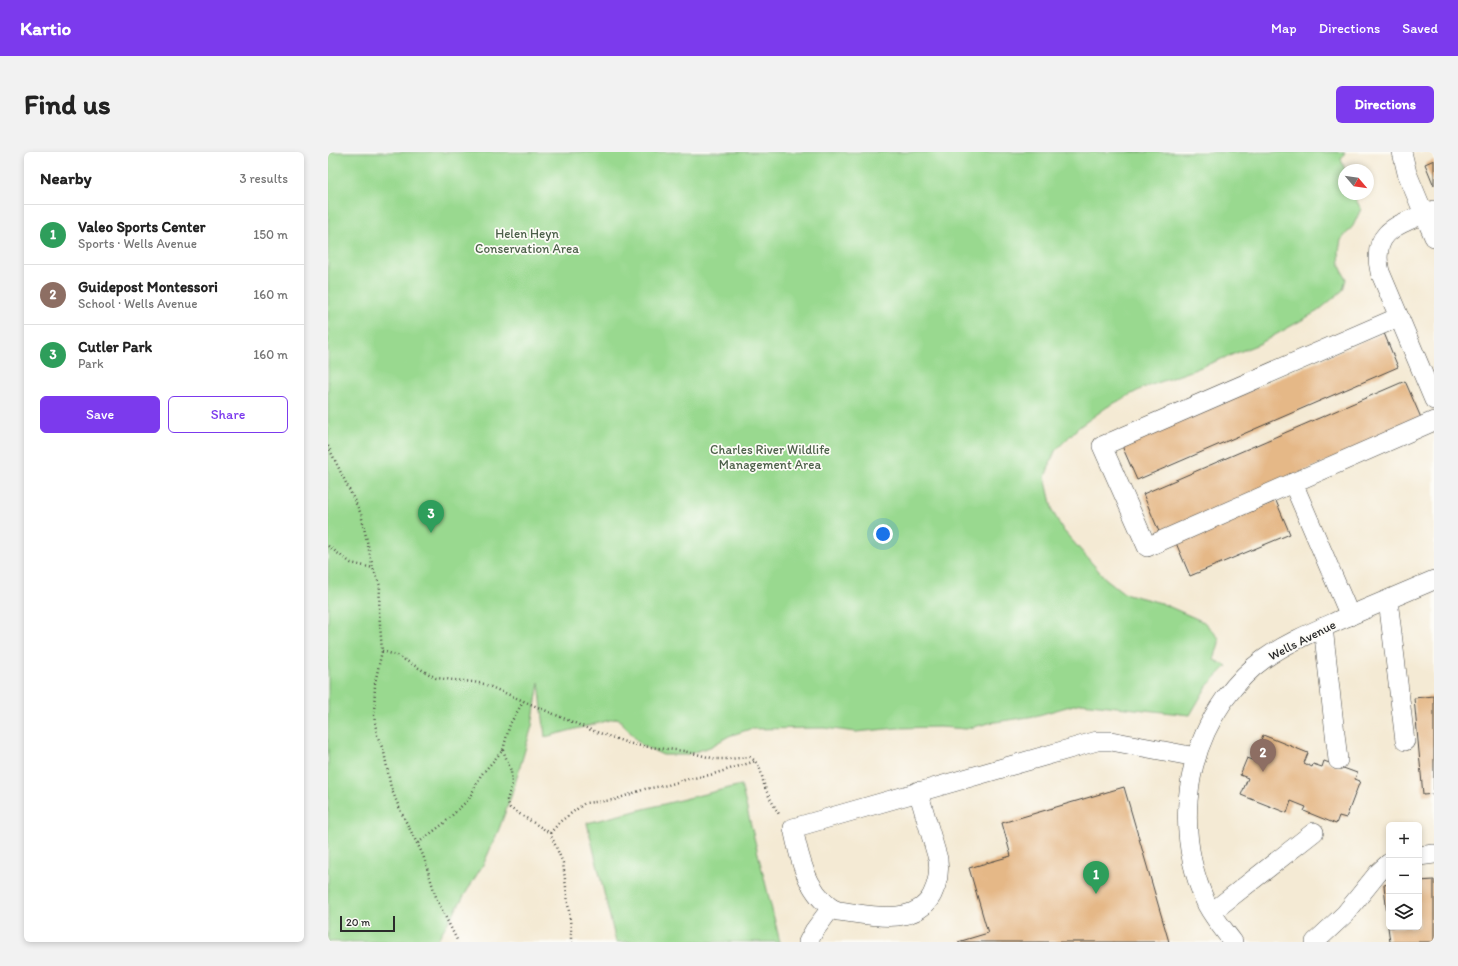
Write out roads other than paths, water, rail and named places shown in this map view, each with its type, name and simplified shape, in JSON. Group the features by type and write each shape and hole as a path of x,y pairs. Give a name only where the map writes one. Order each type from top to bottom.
{"street":[{"path":"1402,152 1407,173 1429,212 1434,237"},
{"path":"1429,212 1393,227 1384,238 1379,250 1379,265 1380,272 1434,400"},
{"path":"1399,317 1102,446 1146,547 1434,421"},
{"path":"1293,483 1350,616"},
{"name":"Wells Avenue","path":"1233,942 1207,904 1196,875 1190,851 1187,826 1188,791 1196,757 1205,733 1217,711 1240,681 1265,658 1294,640 1434,580"},
{"path":"1388,600 1405,741"},
{"path":"1323,627 1338,760"},
{"path":"918,791 938,859 938,882 930,898 917,910 898,916 838,911 831,908 817,894 808,879 798,852 793,828 918,791 1097,741 1111,740 1196,757"},
{"path":"1212,912 1314,832"},
{"path":"1422,856 1434,854"},
{"path":"1314,942 1349,909 1375,876 1386,866"},
{"path":"808,942 831,908"}],"place":[{"name":"Cutler Park","path":"431,533"},
{"name":"Guidepost Montessori","path":"1263,772"},
{"name":"Valeo Sports Center","path":"1096,894"}],"park label":[{"name":"Helen Heyn Conservation Area","path":"527,240"},
{"name":"Charles River Wildlife Management Area","path":"770,456"}]}
